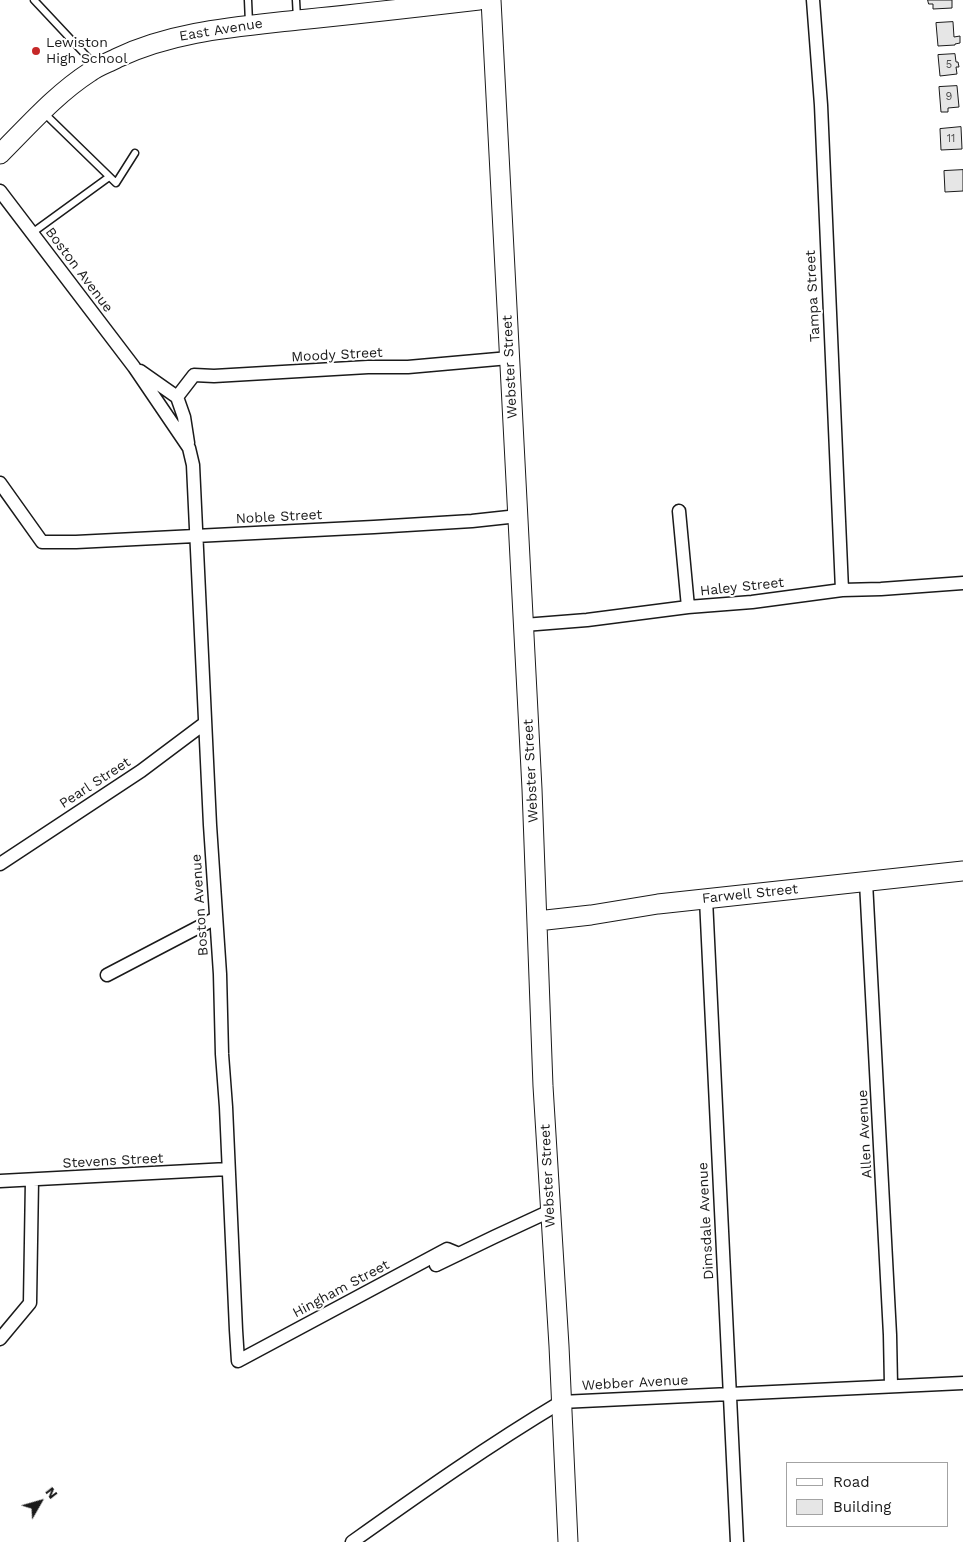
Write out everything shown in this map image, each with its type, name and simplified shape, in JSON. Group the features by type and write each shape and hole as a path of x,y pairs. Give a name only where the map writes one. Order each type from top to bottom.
{"main road":[{"name":"East Avenue","path":"0,154 42,112 90,71 138,48 203,31 250,24 297,21 373,9 479,0"},
{"name":"Webster Street","path":"492,0 532,789 543,1086 559,1346 568,1542"},
{"name":"Farwell Street","path":"537,921 591,915 658,904 963,871"}],"street":[{"name":"Tampa Street","path":"813,0 821,105 842,590"},
{"name":"Boston Avenue","path":"0,191 134,367 189,448"},
{"name":"Moody Street","path":"177,397 194,375 214,376 368,367 408,367 509,358"},
{"name":"Boston Avenue","path":"134,367 177,397 184,417 193,465 238,1361"},
{"name":"Noble Street","path":"0,483 42,542 76,542 374,527 518,516"},
{"path":"679,511 688,607"},
{"name":"Haley Street","path":"524,625 648,614 688,607 752,602 842,590 963,583"},
{"name":"Pearl Street","path":"0,864 141,771 205,723"},
{"name":"Allen Avenue","path":"866,882 891,1385"},
{"name":"Dimsdale Avenue","path":"706,899 737,1542"},
{"path":"107,974 216,918"},
{"name":"Stevens Street","path":"0,1181 228,1169"},
{"path":"0,1339 30,1303 32,1180"},
{"path":"436,1265 550,1212"},
{"name":"Hingham Street","path":"238,1361 447,1249 459,1254"},
{"name":"Webber Avenue","path":"561,1402 963,1383"},
{"path":"352,1542 455,1469 561,1402"}],"lane":[{"path":"34,0 97,68"},
{"path":"248,0 250,24"},
{"path":"296,0 297,21"},
{"path":"42,112 116,183 135,153"},
{"path":"32,233 109,177"}],"building":[{"path":"928,0 952,0 952,8 933,9 933,4 929,4"},
{"path":"953,22 954,37 960,36 960,43 938,46 936,23"},
{"path":"955,54 959,67 956,67 957,74 940,76 938,55"},
{"path":"957,86 959,107 948,108 948,112 941,112 939,87"},
{"path":"961,127 962,149 941,150 940,129"},
{"path":"963,170 963,191 945,192 944,171"}],"place":[{"name":"Lewiston High School","path":"36,51"}]}
